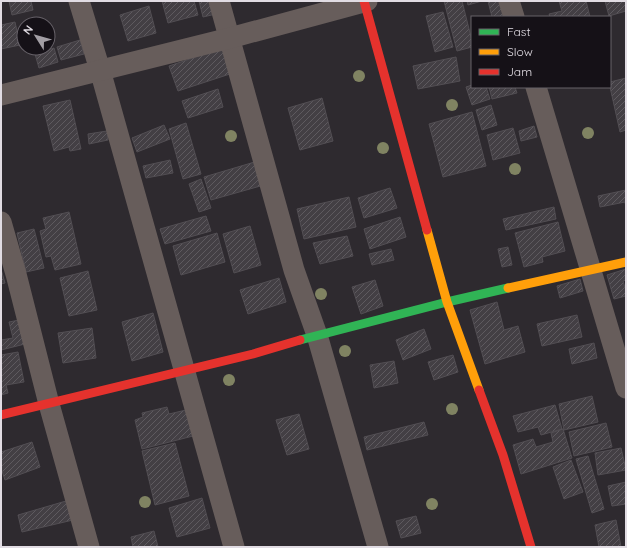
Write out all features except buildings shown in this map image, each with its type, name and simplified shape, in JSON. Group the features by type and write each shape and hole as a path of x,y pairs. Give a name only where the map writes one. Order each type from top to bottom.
{"street":[{"path":"79,1 100,70 234,547"},
{"path":"219,1 294,270 317,335 378,547"},
{"path":"1,95 230,38 365,1 447,302 503,455 530,547"},
{"path":"509,1 514,16"},
{"path":"536,88 626,388"},
{"path":"1,222 16,274 49,404 89,547"},
{"path":"1,415 253,354 317,335 447,302 626,262"}],"traffic: fast":[{"path":"300,340 447,302 508,288"}],"traffic: slow":[{"path":"427,230 447,302 479,390"},
{"path":"508,288 626,262"}],"traffic: jam":[{"path":"364,1 427,230"},
{"path":"1,415 253,354 300,340"},
{"path":"479,390 503,455 531,547"}]}
